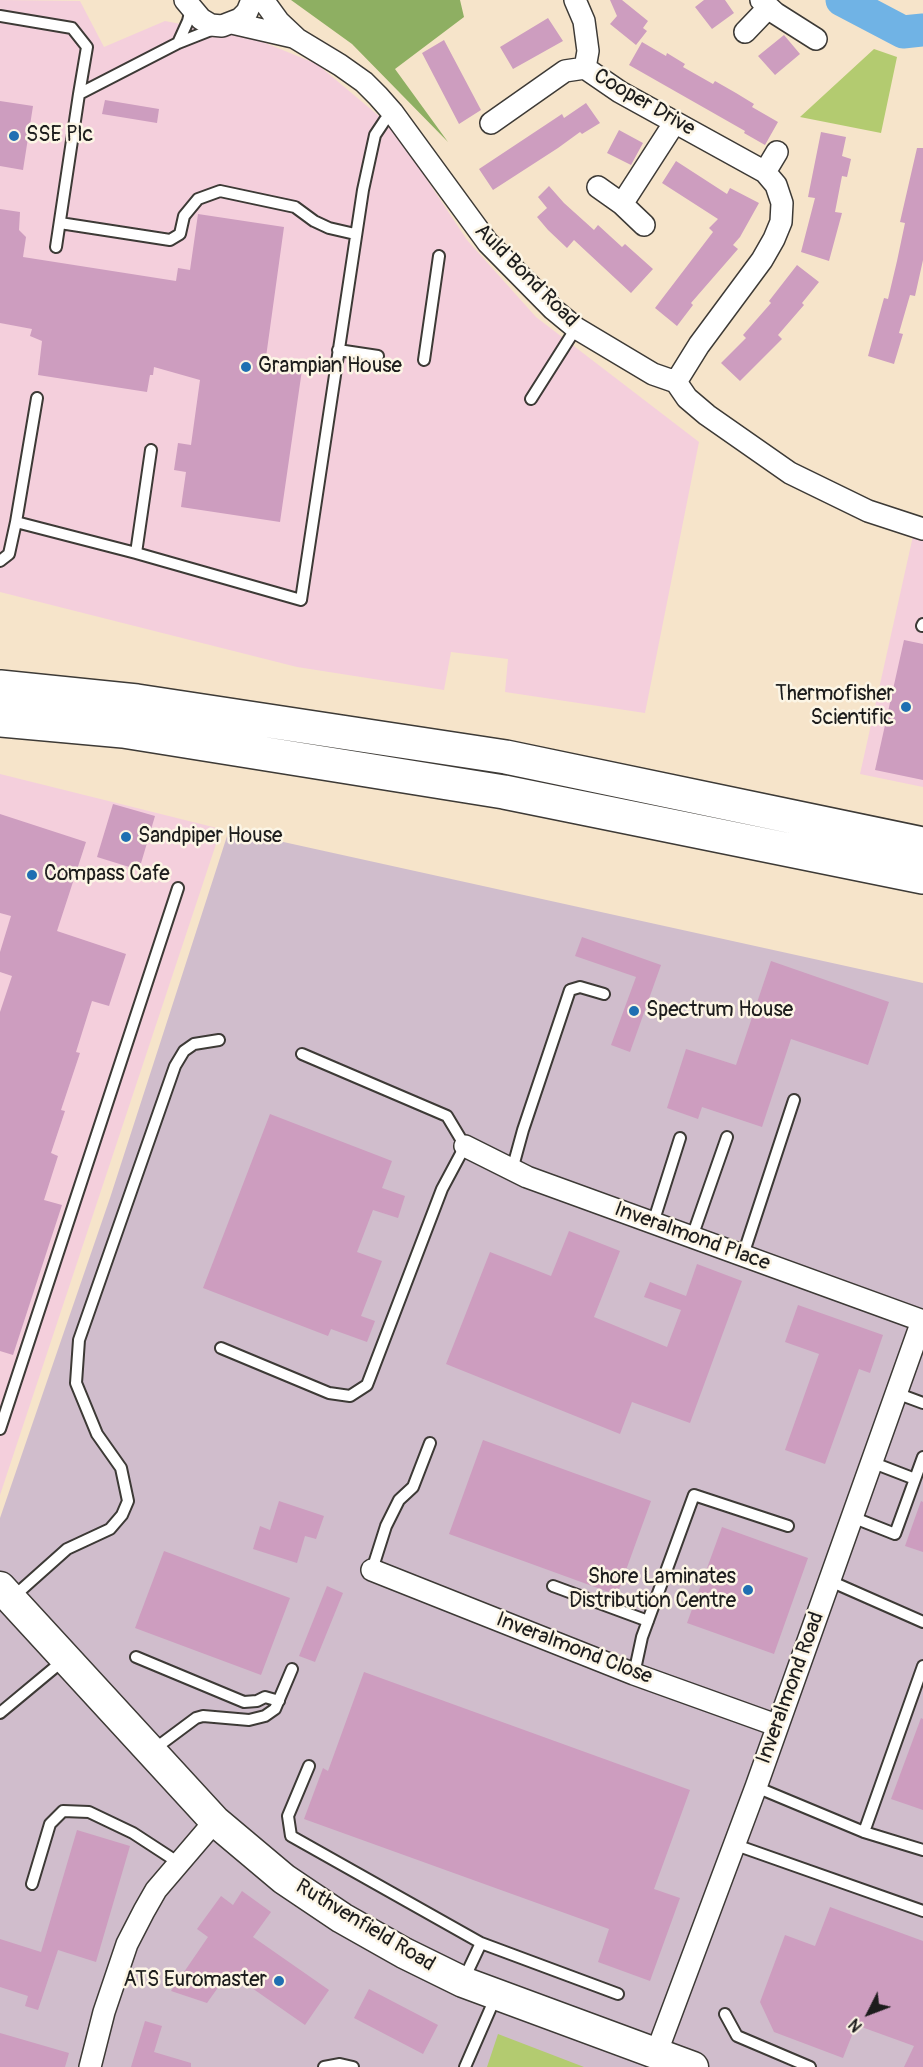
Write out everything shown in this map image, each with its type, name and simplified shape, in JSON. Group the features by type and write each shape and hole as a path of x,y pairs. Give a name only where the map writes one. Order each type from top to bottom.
{"highway":[{"path":"0,687 136,701 506,757 923,844"},
{"path":"0,720 123,731 504,792 923,877"}],"street":[{"path":"227,24 247,12 252,0"},
{"name":"Auld Bond Road","path":"263,0 279,22 297,39 364,82 393,113 488,243 553,309 576,328 653,374 676,382 687,398 707,415 790,473 868,511 923,529"},
{"name":"Cooper Drive","path":"575,0 584,21 588,51 585,69 620,92 765,172"},
{"name":"Auld Bond Road","path":"189,3 201,19 211,24 227,24 297,39"},
{"path":"745,32 764,4 793,26 816,39"},
{"path":"491,123 565,71 585,69"},
{"path":"622,204 675,122"},
{"path":"676,382 699,345 762,260 774,239 781,222 782,203 776,185 765,172 777,152"},
{"path":"598,187 622,204 644,225"},
{"name":"Inveralmond Place","path":"465,1146 527,1177 922,1321"},
{"name":"Inveralmond Road","path":"656,2054 756,1787 776,1725 830,1581 922,1321"},
{"name":"Inveralmond Close","path":"372,1570 634,1674 776,1725"},
{"name":"Ruthvenfield Road","path":"6,1593 215,1821 284,1879 342,1918 404,1953 463,1982 693,2067"},
{"path":"90,2067 104,2012 127,1944 156,1890 215,1821"}],"lane":[{"path":"178,43 188,21 189,3"},
{"path":"0,16 72,28 87,47 56,247"},
{"path":"79,94 178,43 227,24"},
{"path":"16,522 301,600 355,234 375,135 393,113"},
{"path":"60,223 170,240 180,234 184,216 198,199 220,191 295,207 314,221 329,228 355,234"},
{"path":"424,360 439,256"},
{"path":"531,399 576,328"},
{"path":"338,350 378,356"},
{"path":"0,561 9,554 37,398"},
{"path":"136,553 151,450"},
{"path":"1,1423 178,888"},
{"path":"512,1170 570,990 580,987 604,994"},
{"path":"6,1593 21,1590 67,1549 110,1529 122,1515 128,1501 121,1468 97,1434 76,1383 79,1340 175,1066 184,1052 194,1044 219,1040"},
{"path":"221,1348 330,1394 350,1395 367,1385 442,1189 465,1146 447,1116 302,1054"},
{"path":"743,1255 794,1100"},
{"path":"692,1237 727,1137"},
{"path":"654,1223 680,1138"},
{"path":"896,1393 923,1403"},
{"path":"372,1570 386,1526 399,1500 413,1487 430,1443"},
{"path":"852,1517 895,1534 923,1457"},
{"path":"871,1462 915,1479"},
{"path":"634,1674 648,1621 694,1495 788,1526"},
{"path":"830,1581 923,1622"},
{"path":"553,1586 648,1621"},
{"path":"136,1657 244,1702 257,1701 265,1697 279,1701"},
{"path":"0,1713 65,1659"},
{"path":"864,1832 923,1666"},
{"path":"151,1752 196,1718 204,1716 249,1720 265,1716 275,1709 292,1668"},
{"path":"309,1766 288,1816 291,1836 481,1943 618,1994"},
{"path":"756,1787 864,1832 923,1850"},
{"path":"32,1884 50,1824 63,1811 89,1812 133,1833 179,1863"},
{"path":"733,1844 923,1911"},
{"path":"463,1982 481,1943"},
{"path":"465,2067 496,1995"},
{"path":"724,2014 737,2036 810,2067"},
{"path":"324,2067 340,2064 353,2067"}],"shaded area":[{"path":"0,0 80,1 104,47 165,21 253,38 317,64 392,127 467,240 536,317 699,442 645,713 505,692 508,659 451,652 444,690 297,667 0,592"},
{"path":"913,536 923,538 923,787 860,774"},
{"path":"0,774 221,829 0,1495"},
{"path":"229,830 923,983 923,2067 0,2067 0,1518 110,1198"}],"green space":[{"path":"291,0 460,0 464,17 395,69 448,142 352,44"},
{"path":"874,49 897,57 881,133 800,117"},
{"path":"498,2034 584,2067 487,2067"}],"building":[{"path":"610,0 622,0 648,21 643,28 647,31 636,45 610,24 617,16"},
{"path":"704,0 725,0 734,13 712,29 695,7"},
{"path":"548,18 563,41 513,69 500,47"},
{"path":"784,35 800,54 775,75 758,56"},
{"path":"444,40 481,110 459,124 422,53"},
{"path":"642,42 666,56 667,53 685,64 683,67 713,84 715,81 736,93 754,104 752,107 778,122 765,145 744,133 745,131 629,65"},
{"path":"105,100 159,109 157,123 102,114"},
{"name":"SSE Plc","path":"0,101 33,106 23,170 0,166"},
{"path":"586,103 600,123 582,134 580,132 493,190 479,169 562,114 564,118"},
{"path":"619,130 643,143 631,165 607,153"},
{"path":"821,132 846,137 842,156 851,159 847,177 842,176 835,212 842,213 829,261 801,252 815,198 808,197"},
{"path":"917,148 923,148 923,260 915,296 910,295 899,333 903,334 894,364 868,356 884,298 888,299 897,261 905,223 900,222"},
{"path":"676,161 727,194 730,188 759,203 733,245 738,249 691,303 693,305 677,326 655,308 713,232 709,228 718,219 662,183"},
{"path":"549,186 594,230 598,225 622,247 625,244 653,269 631,293 574,240 567,248 537,217 547,208 538,197"},
{"path":"0,209 20,212 19,230 26,237 23,257 176,281 178,268 190,270 198,214 284,227 266,357 303,363 280,522 181,507 186,472 174,470 178,443 191,445 200,380 154,367 147,392 38,375 42,341 30,336 32,329 0,323"},
{"path":"797,265 819,282 802,303 804,305 778,335 782,339 740,381 721,363 746,338 743,335 771,303 769,301"},
{"name":"Thermofisher Scientific","path":"904,640 923,644 923,780 875,770"},
{"name":"Sandpiper House","path":"113,804 155,816 139,870 97,857"},
{"path":"0,814 86,842 57,931 126,954 109,1006 92,1001 76,1052 80,1053 61,1110 65,1111 51,1153 58,1156 44,1200 62,1205 13,1355 0,1351 0,1012 12,976 0,972 0,952 11,916 0,913"},
{"name":"Spectrum House","path":"582,937 661,965 630,1052 611,1045 636,977 575,956"},
{"path":"771,961 889,1002 868,1065 791,1039 762,1127 702,1107 698,1119 667,1108 686,1049 736,1065"},
{"path":"270,1114 392,1161 382,1188 405,1196 398,1218 373,1210 357,1252 382,1261 361,1316 375,1321 367,1342 331,1329 328,1336 203,1288"},
{"path":"569,1231 620,1251 594,1317 667,1347 681,1310 644,1297 650,1282 686,1296 697,1264 742,1281 690,1423 632,1402 620,1434 446,1364 490,1252 551,1276"},
{"path":"798,1305 883,1335 870,1373 859,1369 825,1464 785,1450 819,1354 785,1342"},
{"path":"483,1440 651,1501 617,1595 449,1534"},
{"path":"279,1501 324,1516 316,1539 305,1536 297,1563 253,1549 260,1526 270,1530"},
{"path":"921,1501 923,1502 923,1552 905,1546"},
{"name":"Shore Laminates Distribution Centre","path":"722,1527 808,1558 774,1654 687,1623"},
{"path":"164,1551 290,1598 261,1675 135,1628"},
{"path":"327,1586 343,1593 315,1662 299,1656"},
{"path":"364,1672 690,1790 654,1889 680,1898 650,1981 598,1962 609,1929 304,1819 323,1768 328,1771"},
{"path":"921,1718 923,1719 923,1810 891,1799"},
{"path":"77,1830 130,1846 96,1962 58,1950 38,2010 25,2006 28,1996 0,1987 0,1939 41,1952"},
{"path":"242,1891 271,1912 253,1937 329,1990 305,2025 229,1972 207,2003 171,1991 208,1937 197,1929 221,1896 233,1905"},
{"path":"830,1907 923,1941 923,2067 904,2067 914,2046 856,2025 843,2058 774,2032 760,2002 785,1935 815,1946"},
{"path":"369,1989 438,2025 423,2054 354,2018"},
{"path":"145,2021 162,2026 154,2052 191,2063 191,2067 131,2067"},
{"path":"0,2033 69,2053 65,2067 0,2067"}],"waterway":[{"path":"842,0 903,32 923,30"}],"place":[{"name":"SSE Plc","path":"14,136"},
{"name":"Grampian House","path":"246,367"},
{"name":"Thermofisher Scientific","path":"906,707"},
{"name":"Sandpiper House","path":"126,837"},
{"name":"Compass Cafe","path":"32,875"},
{"name":"Spectrum House","path":"634,1011"},
{"name":"Shore Laminates Distribution Centre","path":"748,1590"},
{"name":"ATS Euromaster","path":"279,1981"}]}
